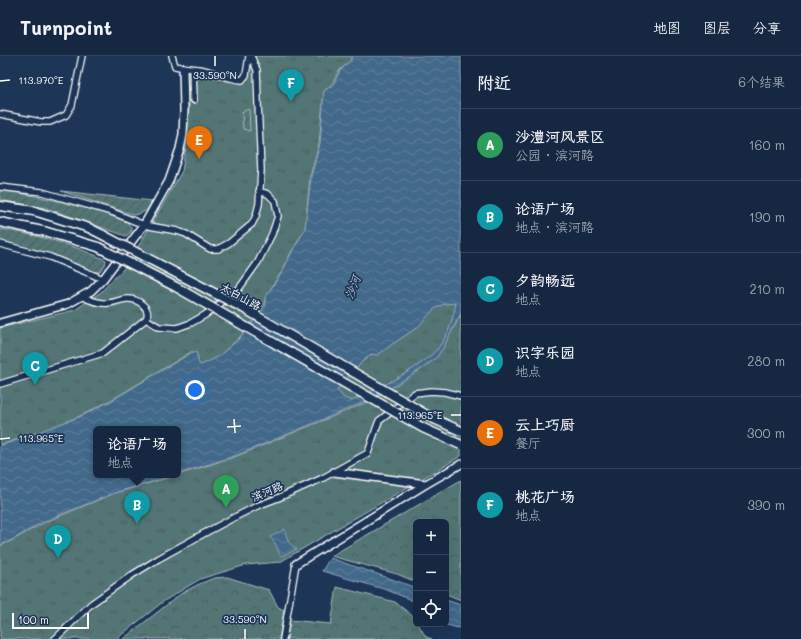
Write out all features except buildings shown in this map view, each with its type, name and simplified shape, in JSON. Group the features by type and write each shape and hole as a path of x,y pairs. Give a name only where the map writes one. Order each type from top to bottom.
{"main road":[{"name":"太白山路","path":"0,206 34,212 89,228 243,308 432,418 461,431"},
{"path":"0,222 47,232 98,247 176,287 422,428 461,445"}],"street":[{"path":"0,114 41,122 50,122 66,115 72,105 82,56"},
{"path":"172,56 175,66 203,70 242,80 246,74 250,56"},
{"path":"0,187 42,192 112,212 144,225 177,231 186,234 210,249 218,249 229,243 252,224 259,204 260,170 257,83 256,70 250,56"},
{"path":"0,323 68,304 91,291 103,279 144,225 169,181 180,149 183,134 184,110 183,68"},
{"path":"193,69 194,100"},
{"path":"146,319 159,327 177,328 205,316 238,290 258,262 272,234 278,216 275,201 268,194 259,191"},
{"path":"0,244 50,257 103,279"},
{"path":"0,384 103,353 146,319 148,315 148,312 144,306 136,300 127,298 108,303 95,302 82,296"},
{"name":"滨河路","path":"55,639 91,604 132,575 158,559 257,506 334,472 368,453 379,420 416,393 431,391 445,392 461,396"},
{"path":"284,639 296,564 426,484 460,467"},
{"path":"334,472 426,484"}],"green space":[{"path":"251,56 351,56 351,60 339,71 332,84 324,91 319,144 310,177 305,229 265,298 265,305 239,338 218,357 201,365 199,364 196,352 191,352 113,399 80,416 0,445 0,328 75,310 101,292 124,268 141,242 182,171 187,140 189,105 188,73 199,73 226,81 242,83 248,79"},
{"path":"248,109 250,131 243,129 242,112"},
{"path":"0,190 47,198 92,210 123,220 127,222 132,229 126,236 46,208 0,200"},
{"path":"61,191 152,201 145,211 134,215"},
{"path":"0,229 41,237 67,245 106,260 105,265 99,272 94,272 48,253 0,241"},
{"path":"457,303 445,338 425,361 401,376 352,401 344,398 337,390 362,362 372,354 378,355 418,327 433,309 444,304"},
{"path":"461,314 461,456 280,562 246,565 200,579 164,601 116,639 0,639 0,546 43,523 115,493 168,478 181,478 181,474 237,456 365,403 420,370 436,358"},
{"path":"461,480 461,600 449,595 449,519 413,519 413,581 397,574 331,556"},
{"path":"227,577 269,590 278,607 284,610 279,639 123,639 182,593 214,578"},
{"path":"337,587 395,602 413,616 413,627 420,627 426,637 432,639 287,639 290,620 331,624"}],"water":[{"name":"沙河","path":"352,56 461,56 461,313 443,348 436,358 396,385 364,402 237,455 181,473 181,426 93,426 93,478 164,478 114,493 42,522 12,540 0,545 0,446 82,416 114,399 191,353 196,352 199,364 201,365 218,357 240,338 266,306 265,298 283,271 305,229 311,177 320,144 324,91 333,85 340,71 351,60","holes":["456,303 452,319 442,343 425,361 413,369 352,401 344,398 337,390 371,354 378,355 418,327 434,309 444,304"]},
{"path":"285,529 288,541 297,549 282,556 270,537"},
{"path":"330,558 413,587 413,601 387,590 322,571"},
{"path":"449,601 461,605 461,626 458,628 449,626"}],"place":[{"name":"桃花广场","path":"291,102"},
{"name":"云上巧厨","path":"199,159"},
{"name":"夕韵畅远","path":"35,385"},
{"name":"沙澧河风景区","path":"226,508"},
{"name":"论语广场","path":"137,524"},
{"name":"识字乐园","path":"58,558"}]}
